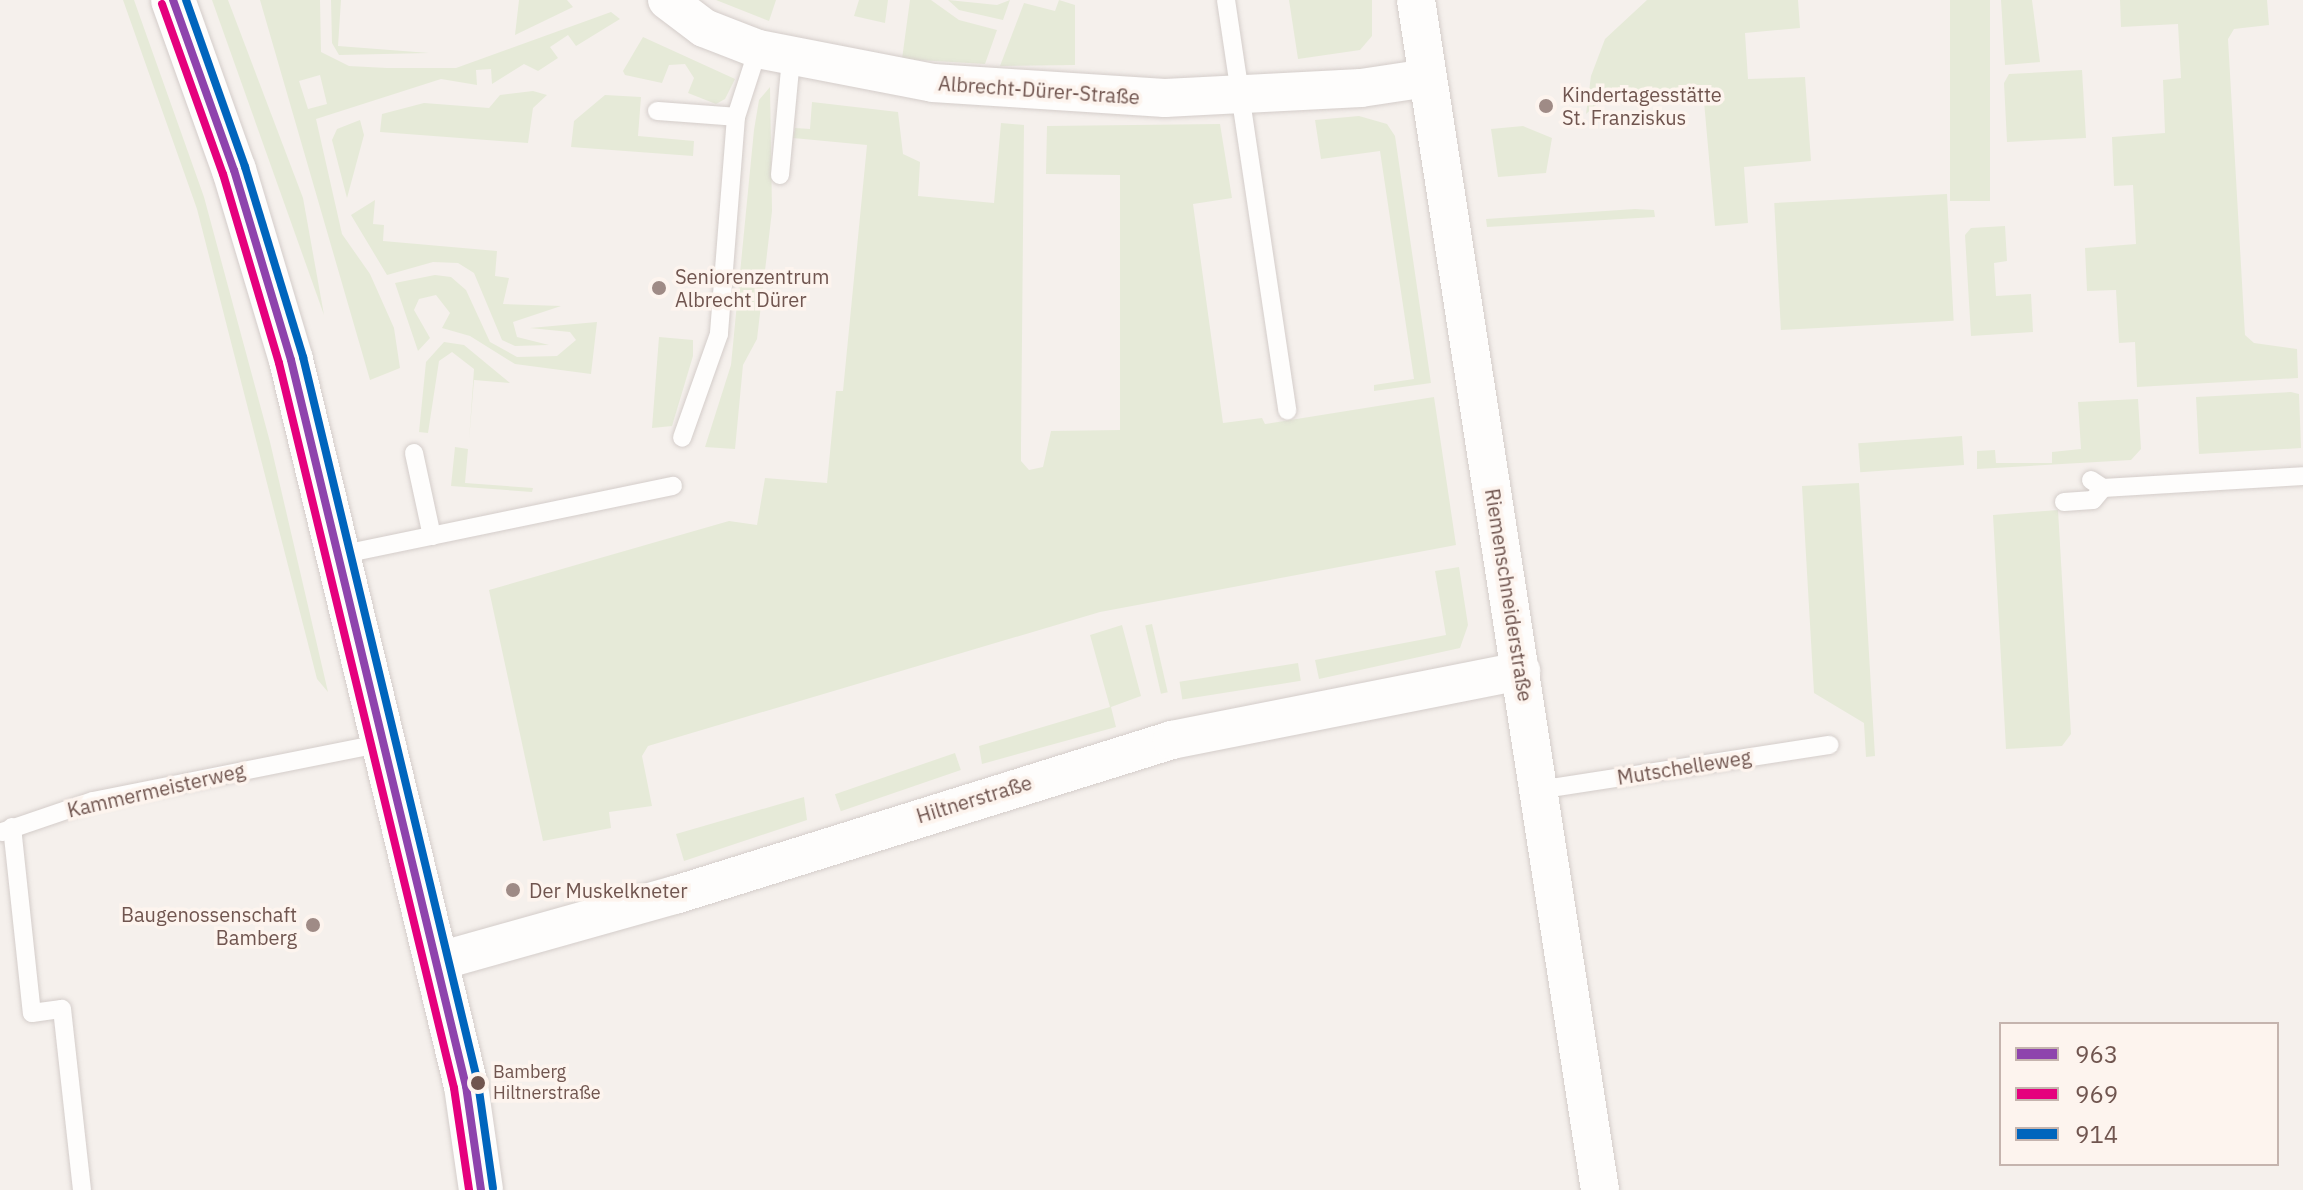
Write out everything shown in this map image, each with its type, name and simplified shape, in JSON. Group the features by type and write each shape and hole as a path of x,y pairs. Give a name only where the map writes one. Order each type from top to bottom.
{"main road":[{"path":"173,0 239,185 291,360 466,1086 481,1190"}],"street":[{"name":"Albrecht-Dürer-Straße","path":"667,0 704,28 774,54 933,83 1165,98 1361,88 1427,78"},
{"name":"Riemenschneiderstraße","path":"1416,0 1600,1190"},
{"name":"Hiltnerstraße","path":"436,962 675,895 1172,740 1521,671"}],"lane":[{"path":"1226,0 1287,410"},
{"path":"682,438 719,334 736,117 774,54"},
{"path":"774,54 780,175"},
{"path":"657,111 736,117"},
{"path":"414,453 432,536"},
{"path":"2064,502 2093,500 2097,484 2303,476"},
{"path":"339,555 673,486"},
{"name":"Kammermeisterweg","path":"6,830 93,801 314,754 383,743"},
{"name":"Mutschelleweg","path":"1538,790 1830,745"},
{"path":"6,830 32,1013 62,1009 82,1190"}],"green space":[{"path":"123,0 134,0 204,197 270,442 328,692 317,679 197,209"},
{"path":"212,0 228,0 303,198 324,315"},
{"path":"260,0 320,0 321,52 349,66 387,68 456,68 611,12 620,19 576,46 568,35 550,47 558,58 538,71 524,64 492,84 491,69 476,70 477,85 441,79 316,119 342,234 370,274 394,328 400,368 370,380","holes":["320,75 327,104 308,109 299,81"]},
{"path":"331,0 341,0 338,46 429,53 339,55 332,43"},
{"path":"519,0 567,0 573,7 515,35"},
{"path":"716,0 776,0 769,21"},
{"path":"859,0 888,0 885,23 854,16"},
{"path":"910,0 931,0 959,20 997,30 985,64 902,59"},
{"path":"948,0 997,5 1010,0 1003,20 959,10"},
{"path":"1059,0 1075,5 1075,65 1000,66 1024,3 1055,11"},
{"path":"1289,0 1372,0 1372,36 1360,50 1298,59"},
{"path":"1647,0 1798,0 1800,28 1745,33 1748,79 1805,77 1811,161 1744,167 1748,223 1715,226 1703,90 1604,98 1586,114 1591,76 1605,39"},
{"path":"1950,0 1990,0 1990,201 1950,201"},
{"path":"2001,0 2032,0 2040,62 2005,65"},
{"path":"2120,0 2267,0 2269,25 2234,29 2228,39 2245,335 2254,343 2297,349 2298,378 2137,387 2135,342 2119,343 2116,290 2087,291 2085,248 2136,244 2133,185 2114,186 2112,137 2165,133 2163,80 2181,78 2178,24 2121,27"},
{"path":"643,37 735,79 725,99 716,104 688,93 694,78 685,64 669,65 662,83 625,75 623,71"},
{"path":"2082,70 2086,138 2007,142 2004,83 2009,74"},
{"path":"770,87 772,211 757,339 743,365 735,449 705,447 731,365 754,130 759,100"},
{"path":"533,91 547,95 533,108 528,143 380,132 382,114 424,103 489,108 500,95"},
{"path":"605,95 641,97 638,136 694,141 693,156 571,147 574,121"},
{"path":"812,102 898,112 903,154 920,162 918,196 994,203 1001,123 1024,125 1021,461 1029,470 1043,467 1051,431 1120,430 1120,175 1046,174 1047,126 1220,124 1232,198 1193,204 1223,423 1262,418 1265,424 1434,397 1456,545 1100,612 648,746 642,756 652,806 609,812 611,828 543,841 489,590 729,521 757,525 765,478 827,483 836,391 843,391 867,145 793,138 795,128 810,129"},
{"path":"1359,116 1387,124 1395,136 1431,383 1374,391 1374,385 1414,379 1380,151 1321,159 1315,120"},
{"path":"360,120 364,135 347,198 332,140 337,129"},
{"path":"1523,126 1552,138 1546,173 1498,177 1491,129"},
{"path":"1947,194 1954,321 1781,330 1774,203"},
{"path":"375,200 373,224 384,225 383,241 497,251 495,276 509,278 503,304 561,306 513,322 517,337 549,345 515,346 502,340 474,273 458,263 433,262 387,275 351,215"},
{"path":"1654,210 1655,217 1487,227 1486,219"},
{"path":"2005,226 2007,261 1994,263 1996,296 2031,294 2033,332 1971,336 1965,235 1971,228"},
{"path":"435,275 451,277 466,290 490,342 517,357 557,356 576,340 570,332 530,328 597,322 591,374 515,364 470,336 442,328 450,313 436,295 419,299 414,310 430,338 418,351 395,283"},
{"path":"659,337 693,340 693,356 672,426 652,428"},
{"path":"444,342 464,345 510,383 474,380 469,441 474,369 452,352 439,361 428,433 419,432 426,362"},
{"path":"2299,394 2301,448 2199,454 2196,397"},
{"path":"2138,399 2141,449 2131,460 1977,469 1977,451 1995,450 1996,463 2052,463 2052,452 2081,449 2078,402"},
{"path":"1962,436 1964,465 1860,472 1858,443"},
{"path":"455,447 468,449 465,483 533,488 532,492 451,486"},
{"path":"1859,483 1875,756 1866,757 1864,723 1814,693 1802,486"},
{"path":"2058,510 2071,734 2062,746 2006,749 1993,515"},
{"path":"1459,567 1468,625 1460,648 1319,679 1315,660 1446,635 1435,571"},
{"path":"1152,624 1168,692 1161,694 1145,626"},
{"path":"1122,625 1141,696 1111,707 1116,727 982,764 979,746 1110,707 1090,635"},
{"path":"1298,663 1301,681 1182,700 1179,682"},
{"path":"955,753 961,770 841,811 835,794"},
{"path":"804,797 807,820 684,861 676,834"}],"transit line":[{"name":"963","path":"173,0 234,170 291,360 466,1086 481,1190"},
{"name":"914","path":"186,0 245,167 303,357 478,1083 493,1188"},
{"name":"969","path":"162,4 223,174 279,363 454,1088 469,1190"}],"place":[{"name":"Kindertagesstätte St. Franziskus","path":"1546,106"},
{"name":"Seniorenzentrum Albrecht Dürer","path":"659,288"},
{"name":"Der Muskelkneter","path":"513,890"},
{"name":"Baugenossenschaft Bamberg","path":"313,925"},
{"name":"Bamberg Hiltnerstraße","path":"478,1083"}]}
